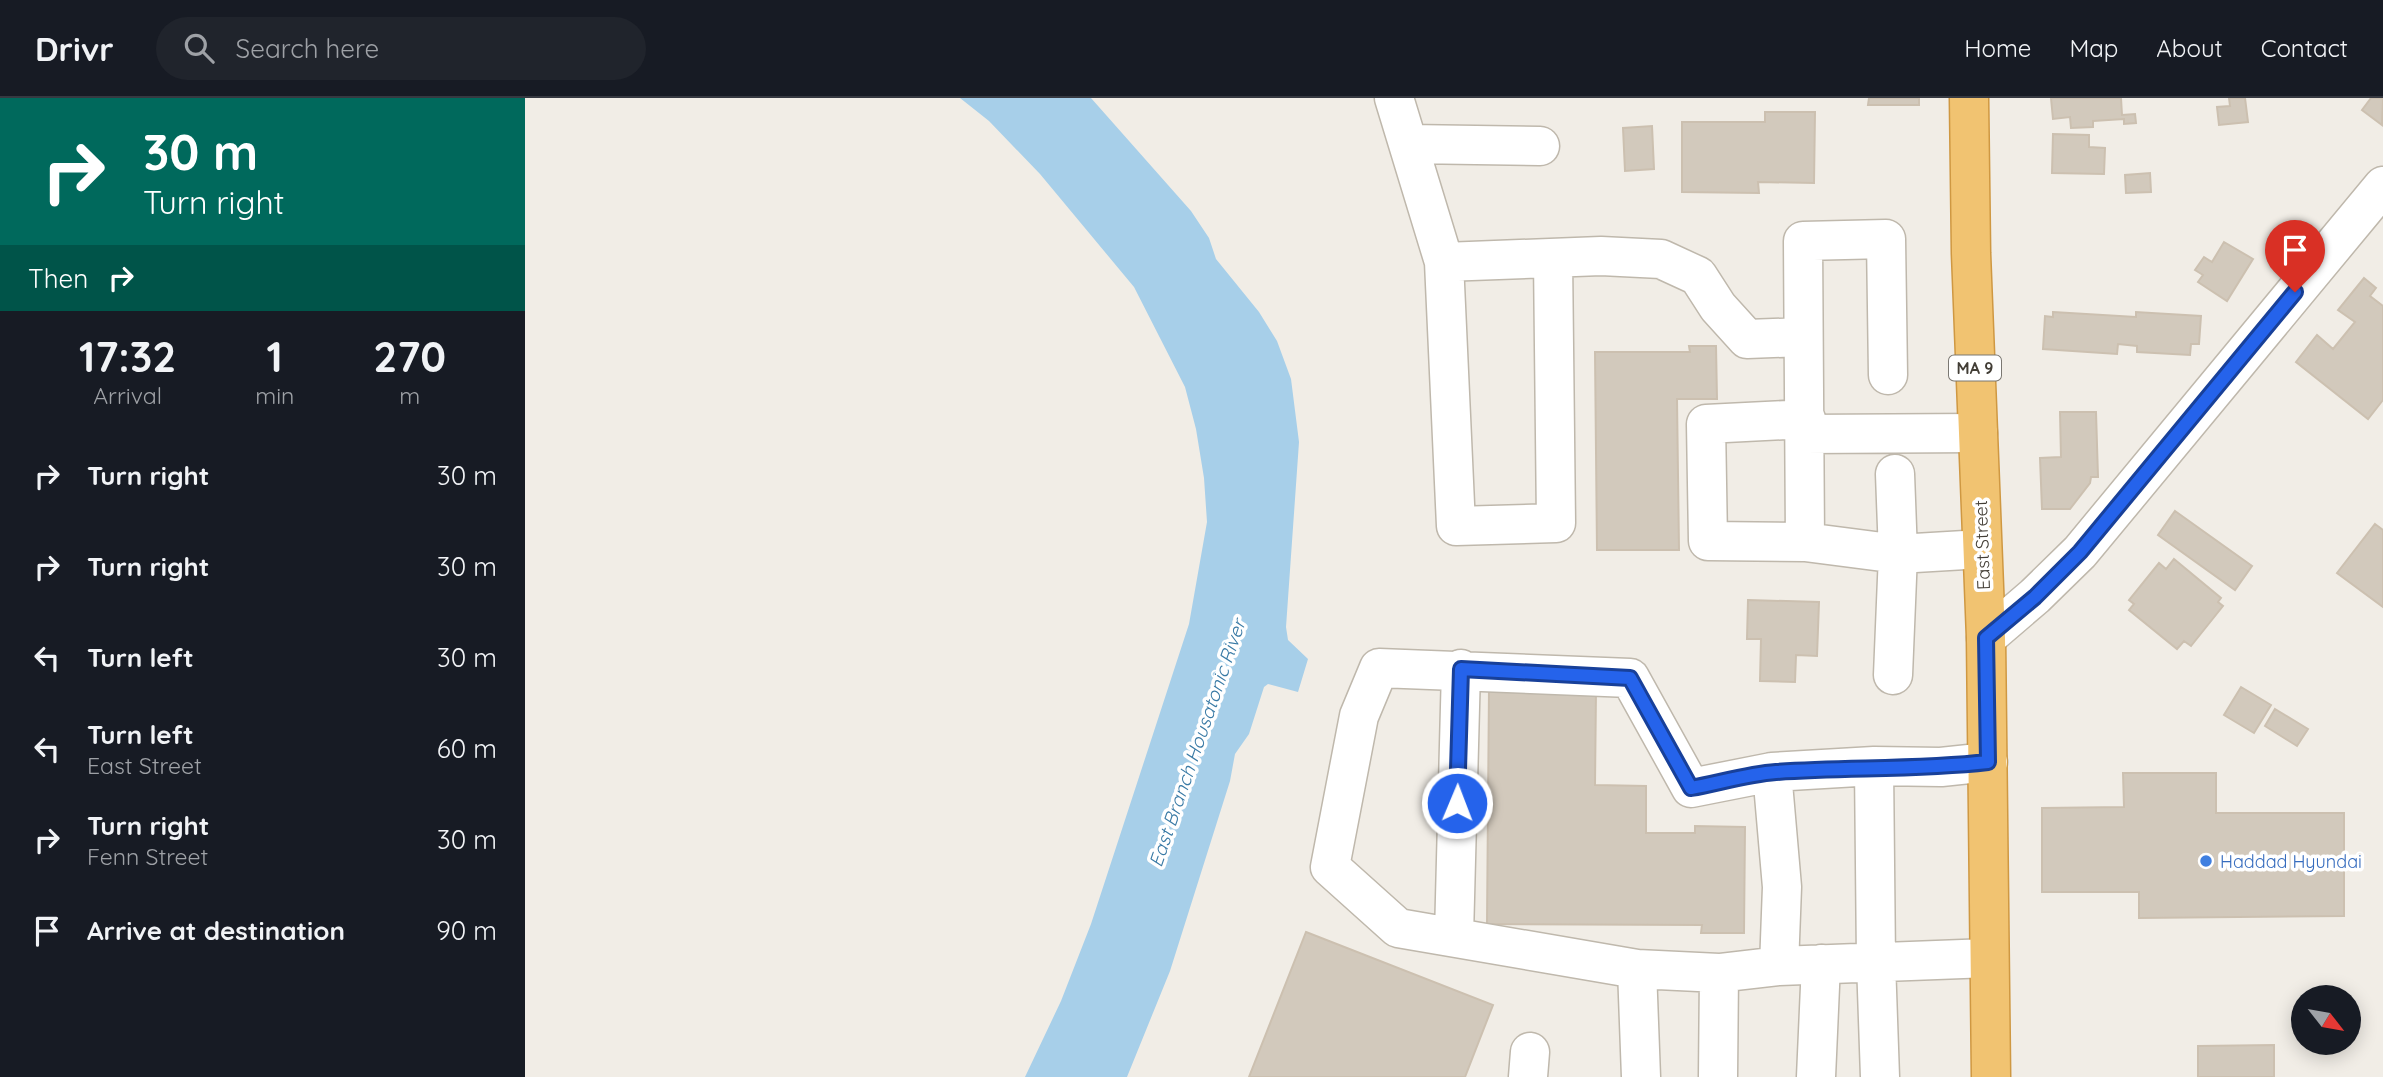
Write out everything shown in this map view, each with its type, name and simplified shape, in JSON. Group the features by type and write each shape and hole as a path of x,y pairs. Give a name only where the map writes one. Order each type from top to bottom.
{"highway":[{"name":"East Street","path":"1969,98 1971,253 1986,638 1991,1077"}],"street":[{"path":"1395,98 1444,262 1455,526 1556,523 1553,258"},
{"path":"1409,144 1540,146"},
{"path":"1986,638 2035,597 2080,552 2383,186"},
{"path":"1805,542 1803,241 1886,239 1888,375"},
{"path":"1444,262 1601,256 1661,259 1698,276 1718,307 1747,339 1803,337"},
{"path":"1978,433 1706,424 1708,541 1805,542 1898,554 1982,549"},
{"path":"1893,675 1898,554 1895,474"},
{"path":"1988,762 1941,767 1874,766 1772,772 1691,788 1630,678 1461,669 1379,668 1359,716 1330,867 1398,928 1637,969 1719,973 1779,966 1989,958"},
{"path":"1454,936 1461,669"},
{"path":"1874,766 1880,1077"},
{"path":"1772,772 1782,887 1779,966"},
{"path":"1816,1077 1821,964"},
{"path":"1637,969 1641,1077"},
{"path":"1718,1077 1719,973"}],"water":[{"name":"East Branch Housatonic River","path":"960,98 1091,98 1191,211 1209,238 1216,259 1259,312 1277,341 1291,379 1299,442 1286,627 1288,640 1308,659 1298,692 1268,684 1264,687 1249,734 1235,754 1230,781 1170,971 1127,1077 1025,1077 1061,1001 1091,924 1189,624 1207,522 1204,478 1196,429 1185,387 1134,287 1040,174 989,121"}],"building":[{"path":"1869,98 1919,98 1919,105 1868,105"},
{"path":"2051,98 2121,98 2122,115 2135,114 2136,123 2124,124 2124,119 2093,121 2093,127 2071,128 2070,117 2053,119"},
{"path":"2229,98 2245,98 2248,122 2219,125 2217,107 2230,106"},
{"path":"2371,98 2383,98 2382,125 2362,110"},
{"path":"1765,112 1815,112 1814,183 1758,182 1759,193 1682,192 1682,122 1765,122"},
{"path":"1652,126 1654,169 1625,171 1623,128"},
{"path":"2053,134 2089,135 2089,147 2105,148 2104,174 2052,173"},
{"path":"2150,173 2151,192 2126,193 2125,175"},
{"path":"2224,242 2253,259 2227,301 2198,282 2203,275 2195,270 2204,257 2212,262"},
{"path":"2364,278 2376,288 2370,296 2383,306 2383,400 2368,419 2296,362 2317,335 2333,349 2355,322 2338,310"},
{"path":"2053,312 2136,317 2136,312 2201,316 2199,344 2191,344 2190,355 2137,352 2137,346 2118,344 2117,354 2043,349 2045,316 2053,317"},
{"path":"1689,346 1716,346 1717,399 1677,399 1679,550 1597,550 1595,352 1690,352"},
{"path":"2060,412 2096,412 2098,477 2091,477 2090,483 2070,509 2042,509 2040,458 2061,457"},
{"path":"2175,511 2252,566 2235,590 2158,535"},
{"path":"2375,524 2383,530 2383,607 2337,573"},
{"path":"2174,559 2221,598 2218,602 2223,606 2191,646 2184,641 2177,649 2129,610 2134,604 2129,600 2159,563 2166,569"},
{"path":"1748,600 1819,602 1817,656 1796,655 1795,682 1760,681 1761,639 1747,639"},
{"path":"2241,687 2271,705 2254,733 2224,715"},
{"path":"1489,689 1596,690 1595,785 1646,786 1646,833 1695,833 1695,826 1745,827 1744,933 1701,933 1702,925 1487,924"},
{"path":"2275,709 2308,729 2297,746 2265,726"},
{"path":"2123,773 2216,773 2216,813 2344,813 2344,916 2139,918 2139,892 2042,892 2042,808 2124,807"},
{"path":"1306,932 1493,1005 1465,1077 1249,1077"},
{"path":"2274,1045 2274,1077 2198,1077 2198,1046"}],"place":[{"name":"Haddad Hyundai","path":"2206,861"}],"route":[{"path":"1457,803 1461,669 1630,678 1691,788 1772,772 1874,766 1941,767 1988,762 1986,638 2035,597 2080,552 2295,292"}]}
